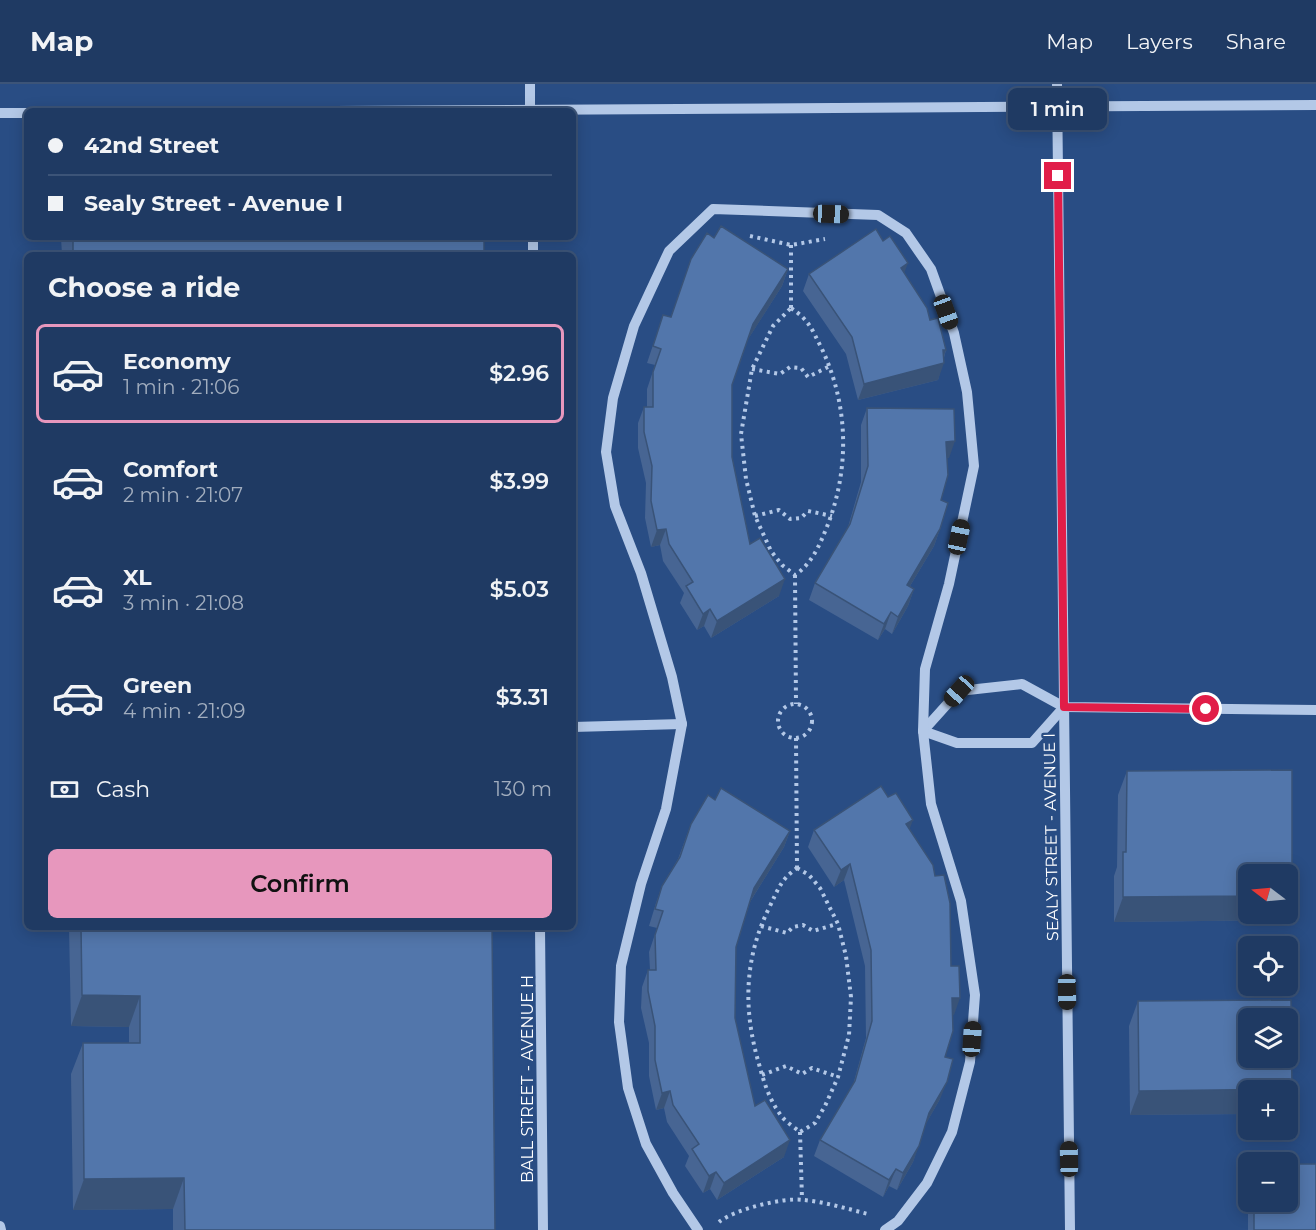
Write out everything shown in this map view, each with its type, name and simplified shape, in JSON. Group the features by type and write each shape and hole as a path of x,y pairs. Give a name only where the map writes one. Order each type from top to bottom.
{"street":[{"path":"530,84 530,108"},
{"name":"SEALY STREET - AVENUE I","path":"1057,84 1070,1230"},
{"path":"576,111 1316,105"},
{"path":"0,113 24,113"},
{"path":"698,1230 673,1193 646,1144 628,1088 619,1022 621,966 641,884 666,809 682,724 672,676 641,573 615,507 606,452 613,398 634,326 669,251 713,209 878,215 906,233 931,269 954,333 967,392 974,466 949,584 925,669 923,731 931,804 961,901 975,995 970,1062 952,1132 927,1183 898,1221 885,1230"},
{"path":"923,731 959,691 1022,684 1064,707 1316,710"},
{"path":"923,731 957,743 1032,743 1064,707"},
{"path":"576,727 682,724"},
{"name":"BALL STREET - AVENUE H","path":"540,930 543,1230"}],"path":[{"path":"790,245 791,308 773,326 752,369 741,434 746,479 755,516 771,551 782,565 795,575"},
{"path":"791,308 806,318 830,366 840,397 844,448 841,485 832,516 804,569 795,575"},
{"path":"752,369 780,374 790,368 801,368 808,377 830,366"},
{"path":"755,516 779,510 790,519 801,518 808,511 832,516"},
{"path":"795,575 796,704"},
{"path":"796,704 806,709 812,719 812,724 806,734 796,738 785,735 778,727 778,721 781,710 796,704"},
{"path":"796,738 797,868"},
{"path":"797,868 809,875 820,888 838,924 846,956 851,997 849,1035 838,1077 815,1123 801,1132"},
{"path":"797,868 784,878 761,926 753,954 747,997 751,1037 772,1102 784,1119 801,1132"},
{"path":"761,926 787,933 793,927 803,925 813,932 838,924"},
{"path":"762,1075 786,1066 802,1074 812,1068 838,1077"},
{"path":"801,1132 802,1199"},
{"path":"717,1224 725,1217 760,1205 802,1199 898,1221"}],"building":[{"path":"721,226 788,269 753,324 732,385 732,457 750,544 760,538 785,579 717,621 710,609 703,614 686,586 693,582 669,544 666,529 657,530 651,501 652,466 644,432 644,407 653,407 653,372 661,349 653,346 663,315 671,317 691,259 707,233 714,238"},
{"path":"876,229 883,241 890,236 908,263 901,268 927,308 930,320 938,318 946,350 943,350 944,363 864,384 852,337 809,274"},
{"path":"73,240 484,240 484,252 73,252"},
{"path":"867,408 954,409 955,441 946,442 948,475 941,500 948,503 940,529 907,585 914,589 898,617 891,612 884,624 815,583 850,524 868,466"},
{"path":"1292,770 1292,864 1238,864 1238,896 1123,897 1127,771"},
{"path":"881,786 888,797 896,793 913,820 906,824 933,865 935,876 944,875 950,903 951,966 959,966 960,998 952,998 953,1031 945,1057 953,1059 947,1082 929,1113 919,1146 903,1173 896,1169 889,1180 820,1140 855,1081 872,1021 871,950 850,864 841,870 814,830"},
{"path":"721,788 790,831 754,888 736,947 735,1018 755,1106 765,1100 790,1140 724,1183 716,1172 709,1176 692,1149 699,1144 673,1105 670,1091 662,1093 655,1060 655,1026 648,991 648,970 656,970 655,935 663,911 655,909 662,886 680,857 691,824 708,795 715,800"},
{"path":"81,930 492,930 495,1230 185,1230 184,1178 84,1179 83,1043 140,1043 140,996 82,995"},
{"path":"1291,1000 1291,1008 1238,1008 1238,1068 1292,1068 1292,1080 1238,1080 1238,1090 1139,1091 1138,1001"},
{"path":"1298,1164 1316,1164 1316,1230 1254,1230 1254,1212 1298,1212"}],"route":[{"path":"1058,176 1064,707 1206,709"}]}
